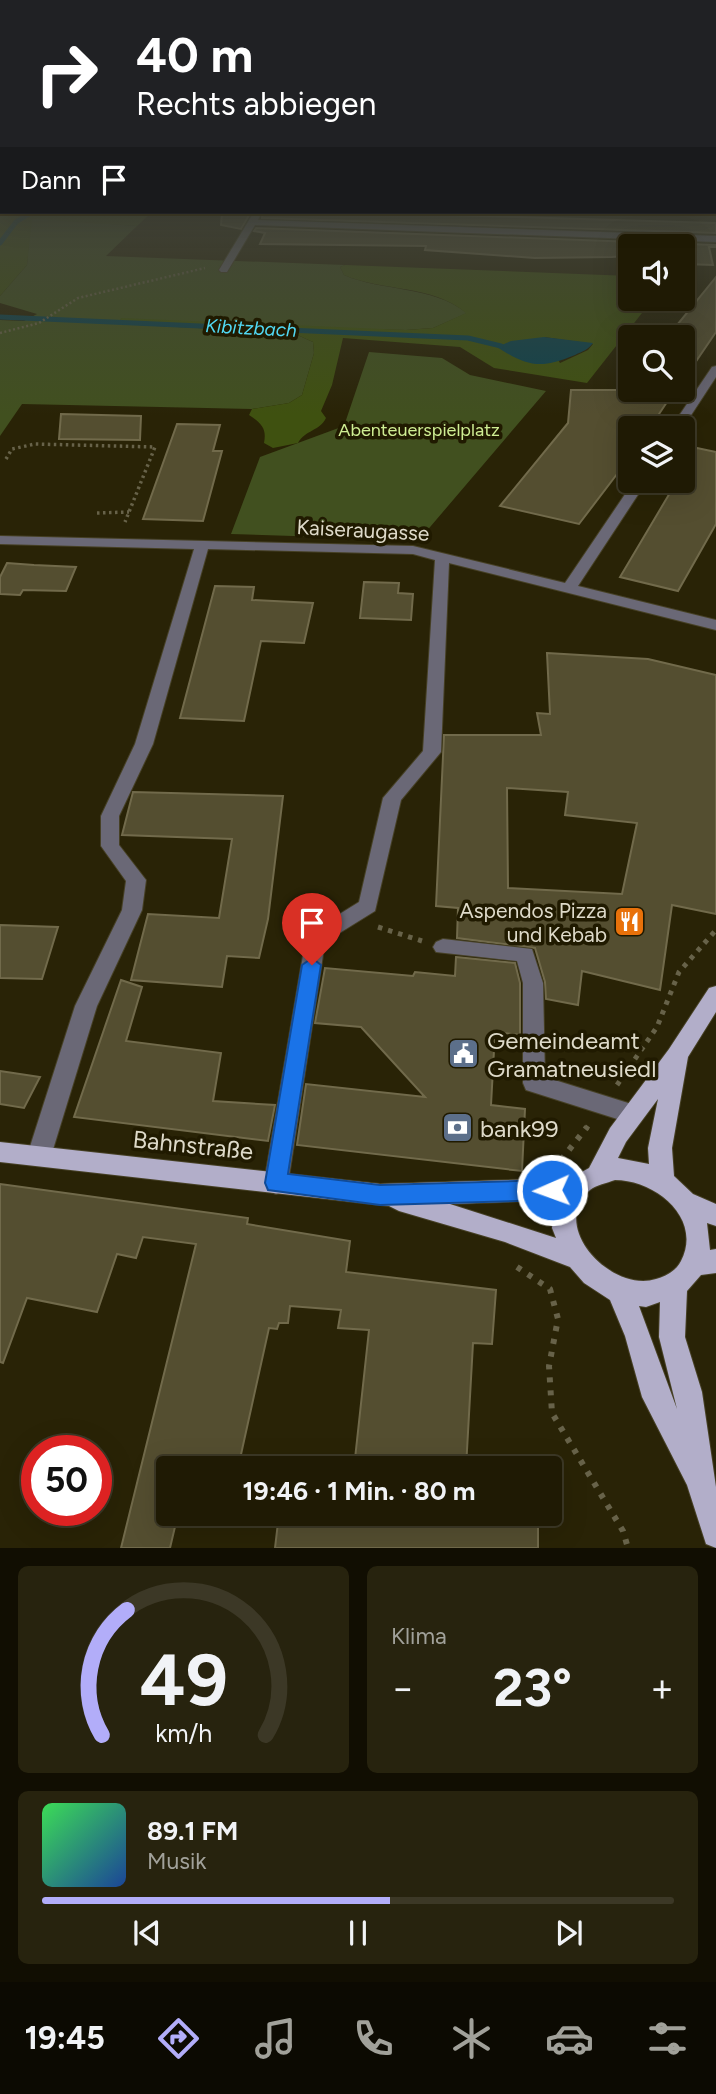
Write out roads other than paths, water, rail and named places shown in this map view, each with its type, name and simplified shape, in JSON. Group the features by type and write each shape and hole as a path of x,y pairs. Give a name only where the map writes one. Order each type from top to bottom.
{"main road":[{"path":"687,1203 699,1233 705,1263 674,1286 641,1294 619,1290 599,1280 576,1257 568,1243 564,1215 575,1189 598,1172 632,1114 677,1055 716,994"},
{"path":"662,1180 660,1148 677,1055"},
{"name":"Bahnstraße","path":"0,1152 380,1195 575,1189"},
{"path":"598,1172 630,1169 662,1180 687,1203 716,1216"},
{"name":"Bahnstraße","path":"380,1195 505,1231 576,1257"},
{"path":"674,1286 672,1337 688,1392 709,1514"},
{"path":"619,1290 638,1336 656,1397 709,1514"}],"street":[{"path":"685,416 716,369"},
{"path":"570,587 633,493"},
{"name":"Kaiseraugasse","path":"0,540 413,551 442,555 716,625"},
{"path":"39,1156 86,1006 132,910 136,880 110,846 110,816 144,744 202,545"},
{"path":"276,1183 316,938 368,906 392,799 432,752 442,555"},
{"path":"443,947 525,954 533,983 534,1083 632,1114"},
{"path":"706,1548 709,1514"}],"water":[{"path":"544,337 593,343 575,355 544,364 517,359 497,347 511,341"}],"waterway":[{"name":"Kibitzbach","path":"0,317 468,338 501,346"}],"place":[{"name":"Aspendos Pizza und Kebab","path":"630,922"},
{"name":"Gemeindeamt Gramatneusiedl","path":"464,1054"},
{"name":"bank99","path":"457,1128"}],"park label":[{"name":"Abenteuerspielplatz","path":"419,430"}]}
